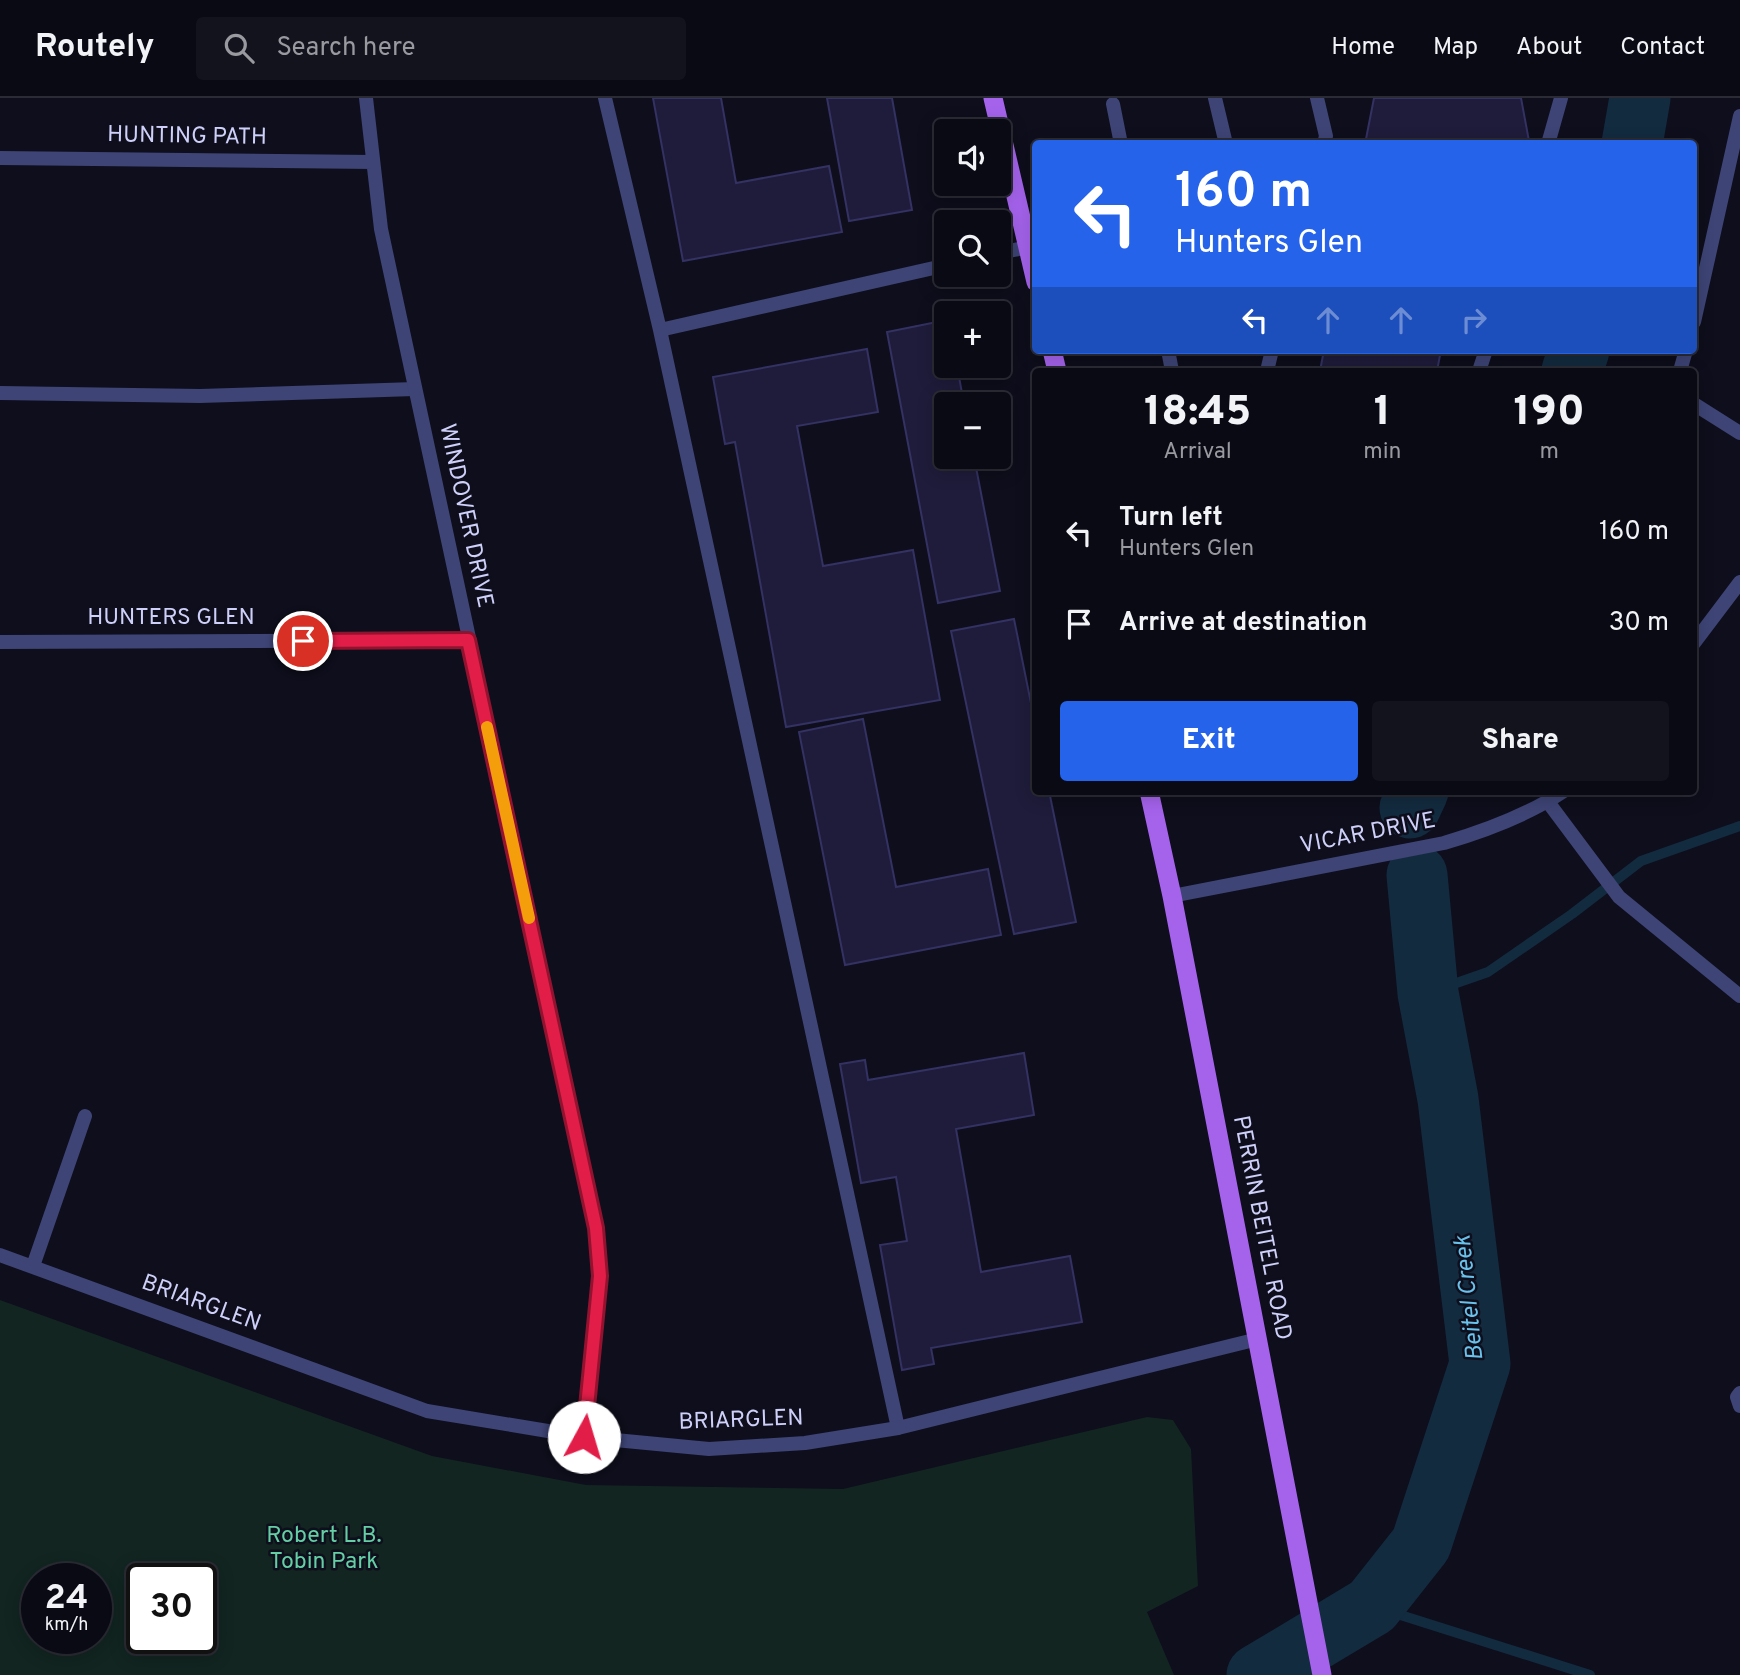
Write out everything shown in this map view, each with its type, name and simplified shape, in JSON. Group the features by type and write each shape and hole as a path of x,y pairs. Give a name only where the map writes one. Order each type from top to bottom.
{"main road":[{"path":"993,98 1032,264"},
{"name":"PERRIN BEITEL ROAD","path":"1150,795 1172,896 1258,1339 1288,1511 1322,1675"}],"street":[{"name":"WINDOVER DRIVE","path":"366,98 381,229 596,1228 600,1276 584,1437"},
{"path":"605,98 660,330 898,1428"},
{"path":"1215,98 1225,140"},
{"path":"1317,98 1325,140"},
{"path":"1549,140 1561,98"},
{"path":"1113,104 1120,140"},
{"path":"1697,309 1740,116"},
{"name":"HUNTING PATH","path":"0,158 373,162"},
{"path":"1011,251 1028,247"},
{"path":"660,330 934,268"},
{"path":"0,393 200,396 415,389"},
{"path":"1697,406 1740,433"},
{"path":"1697,639 1740,582"},
{"name":"HUNTERS GLEN","path":"0,642 468,640"},
{"name":"VICAR DRIVE","path":"1172,896 1444,843 1478,833 1558,795"},
{"path":"1548,802 1619,897 1740,996"},
{"path":"33,1266 85,1116"},
{"name":"BRIARGLEN","path":"0,1255 427,1410 584,1437 709,1449 805,1443 898,1428 1258,1339"},
{"path":"1740,1393 1737,1397 1740,1406"}],"green space":[{"name":"Robert L.B. Tobin Park","path":"0,1300 432,1456 586,1485 843,1489 1147,1417 1173,1420 1191,1449 1198,1586 1147,1612 1174,1675 0,1675"}],"building":[{"path":"653,98 721,98 736,183 829,166 842,232 683,261"},
{"path":"827,98 892,98 912,210 849,221"},
{"path":"1374,98 1521,98 1529,140 1366,140"},
{"path":"934,323 934,378 959,378 962,392 934,392 934,469 976,469 1000,591 938,603 887,332"},
{"path":"867,349 878,412 797,426 823,566 913,550 940,700 786,727 735,442 725,444 713,377"},
{"path":"1323,354 1440,354 1438,368 1321,368"},
{"path":"1014,619 1032,708 1032,795 1050,795 1076,922 1014,934 951,631"},
{"path":"863,719 896,887 988,869 1001,935 845,965 799,732"},
{"path":"1024,1053 1034,1115 956,1129 981,1272 1070,1256 1082,1322 931,1348 934,1364 902,1370 880,1245 907,1241 896,1177 861,1183 840,1064 865,1060 868,1080"}],"waterway":[{"name":"Beitel Creek","path":"1633,140 1640,98"},
{"name":"Beitel Creek","path":"1573,368 1578,354"},
{"name":"Beitel Creek","path":"1410,808 1416,795"},
{"path":"1428,993 1488,972 1572,914 1641,861 1740,826"},
{"name":"Beitel Creek","path":"1257,1675 1372,1606 1421,1544 1480,1364 1448,1099 1428,993 1417,875"},
{"path":"1372,1606 1590,1675"}],"slow traffic":[{"path":"487,727 529,918"}],"route":[{"path":"303,641 468,640 596,1228 600,1276 584,1437"}]}
